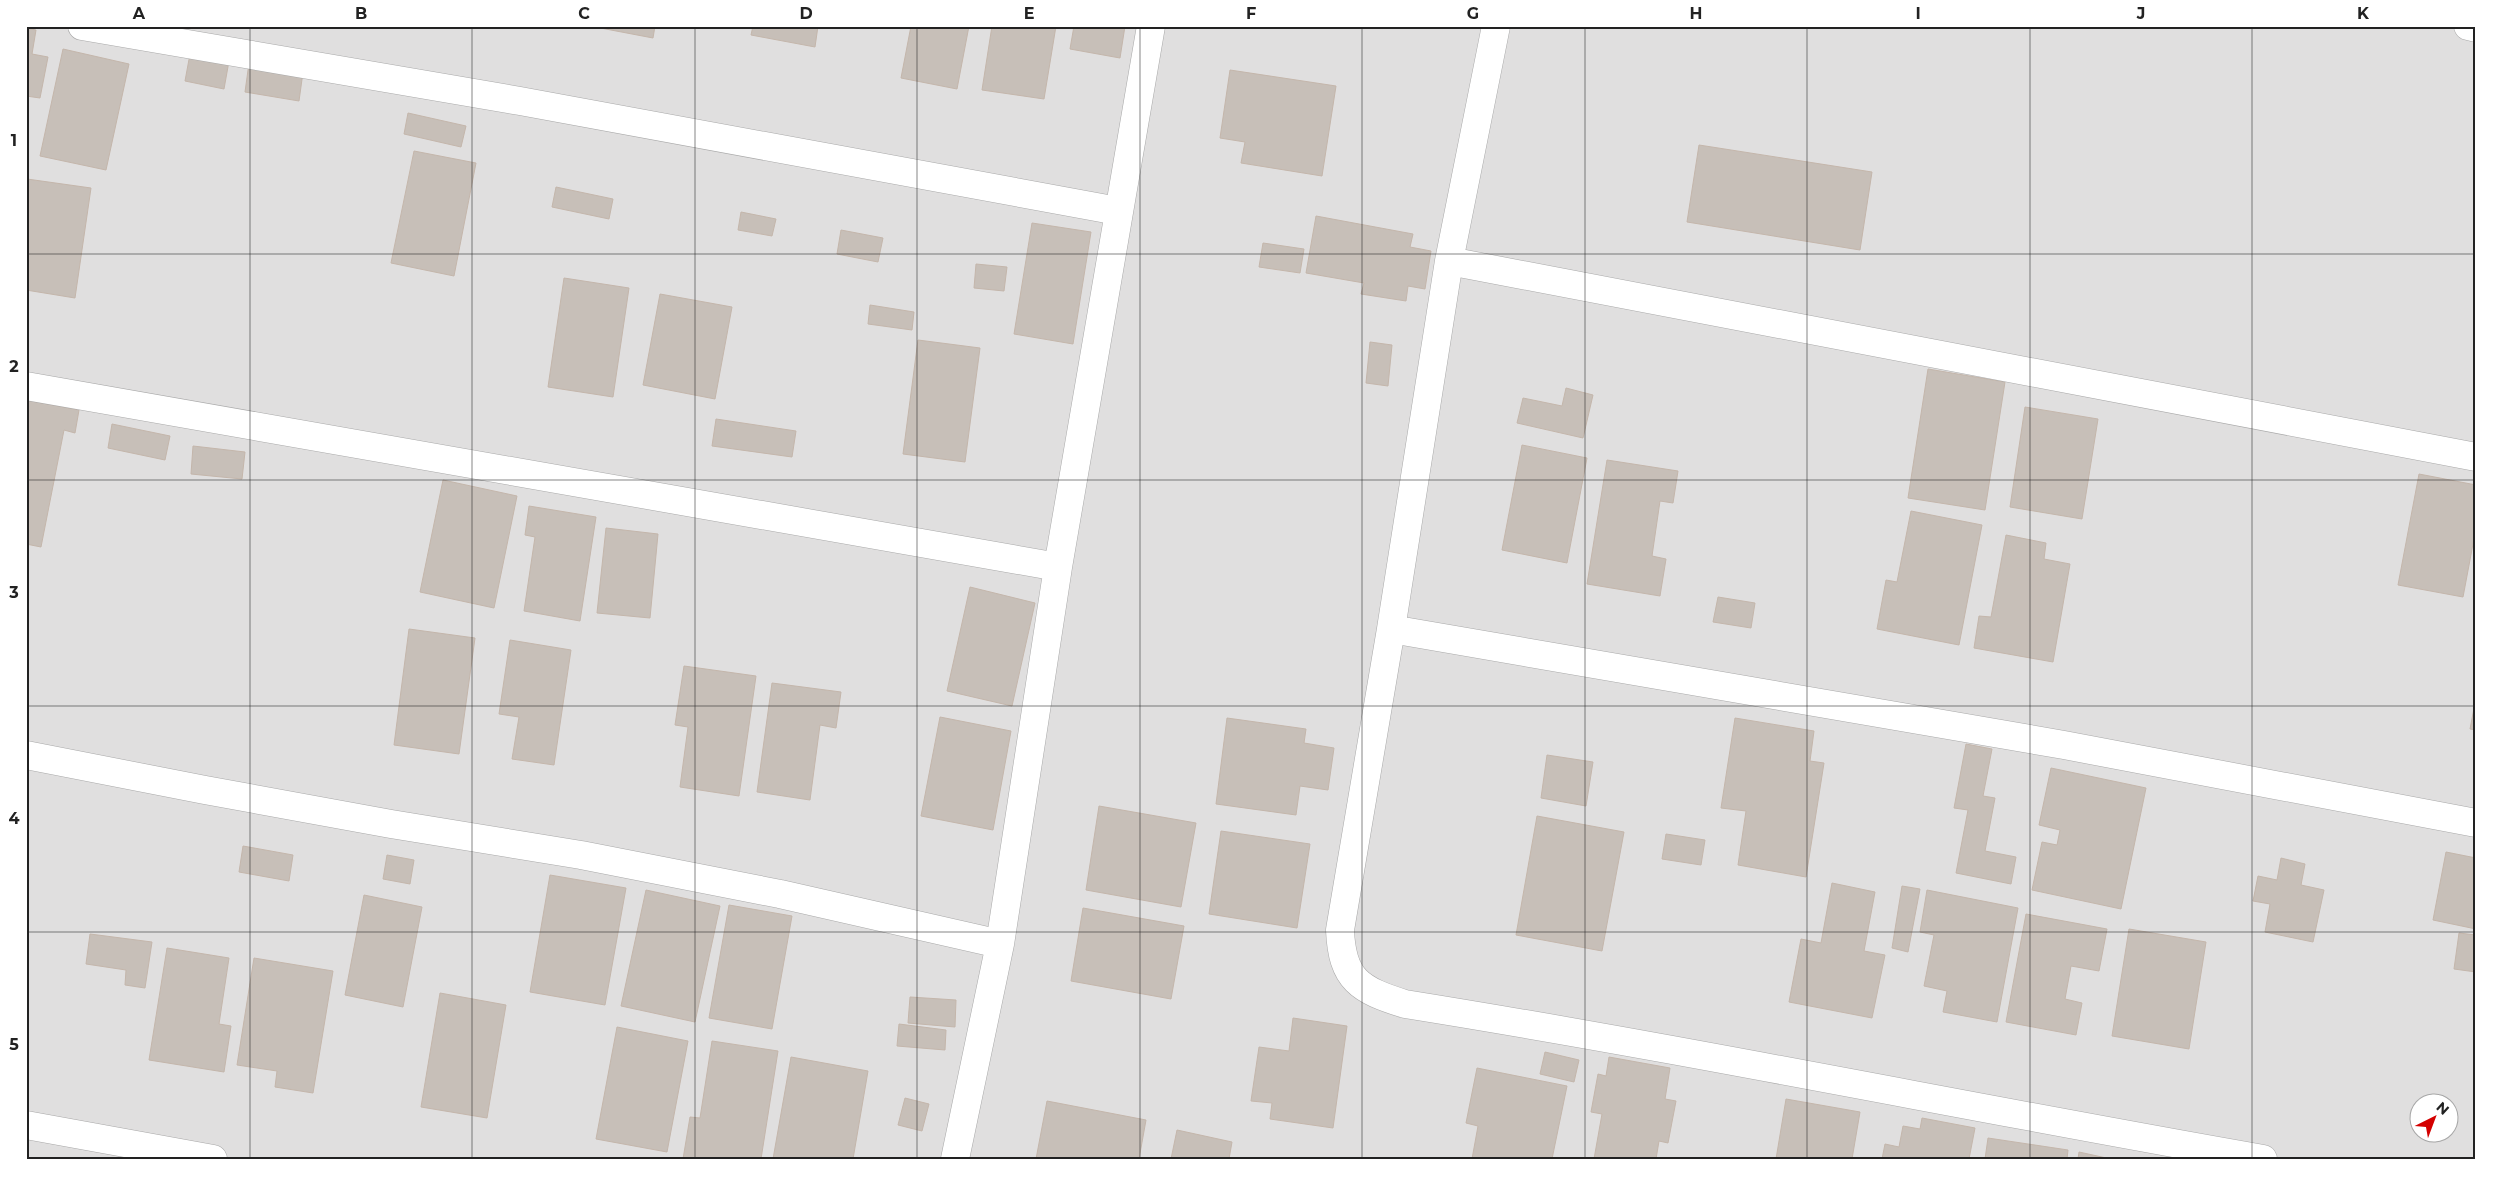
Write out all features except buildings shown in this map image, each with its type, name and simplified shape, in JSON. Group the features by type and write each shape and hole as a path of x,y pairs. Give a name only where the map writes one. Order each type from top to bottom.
{"street":[{"path":"82,26 520,101 1118,211"},
{"path":"955,1159 1000,944 1058,567 1118,211 1152,26"},
{"path":"1496,26 1449,261 1391,629 1340,930 1341,954 1351,973 1363,988 1405,1004 1718,1058 2102,1131 2263,1159"},
{"path":"2468,26 2476,28"},
{"path":"1449,261 2476,457"},
{"path":"26,386 1058,567"},
{"path":"1391,629 2064,745 2476,823"},
{"path":"26,755 244,797 562,852 751,888 1000,944"},
{"path":"26,1125 213,1159"}],"shaded area":[{"path":"26,26 2476,26 2476,1159 26,1159"}]}
